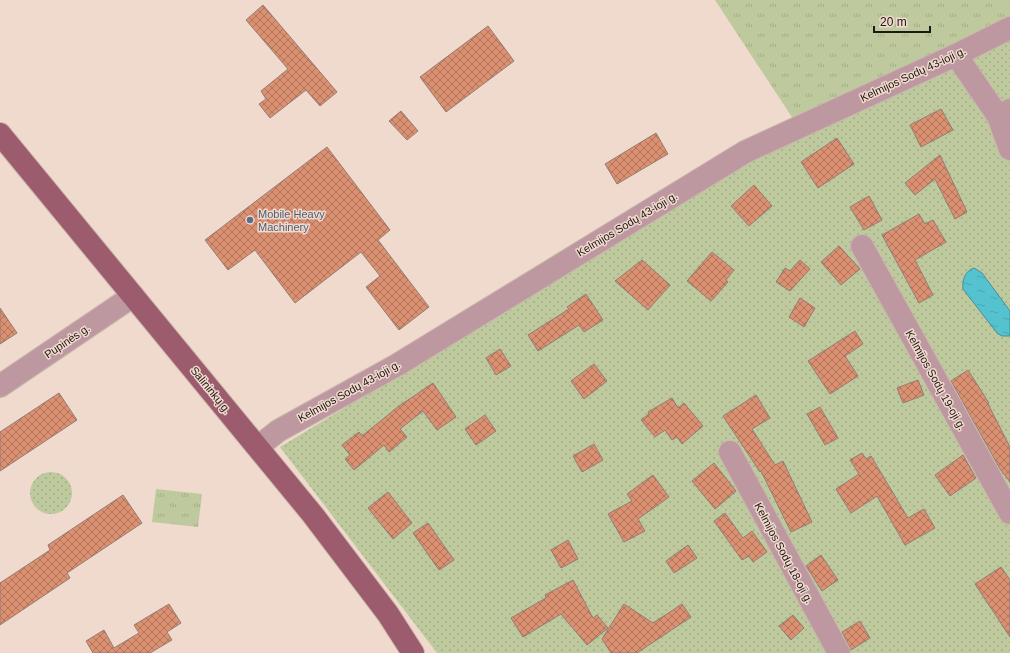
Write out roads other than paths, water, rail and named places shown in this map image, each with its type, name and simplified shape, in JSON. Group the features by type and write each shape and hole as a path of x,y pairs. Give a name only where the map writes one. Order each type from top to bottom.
{"main road":[{"name":"Salininkų g.","path":"0,134 313,515 388,614 413,653"}],"street":[{"name":"Kelmijos Sodų 43-ioji g.","path":"258,447 278,431 397,365 746,152 956,55 1010,28"},
{"path":"956,55 1004,113 1010,149"},
{"name":"Kelmijos Sodų 19-oji g.","path":"862,246 1010,513"},
{"name":"Pupinės g.","path":"0,386 134,296"},
{"name":"Kelmijos Sodų 18-oji g.","path":"730,452 839,653"}],"water":[{"path":"974,268 982,273 1010,311 1010,336 1002,336 997,333 963,289 963,282 966,274"}],"place":[{"name":"Mobile Heavy Machinery","path":"250,220"}]}
